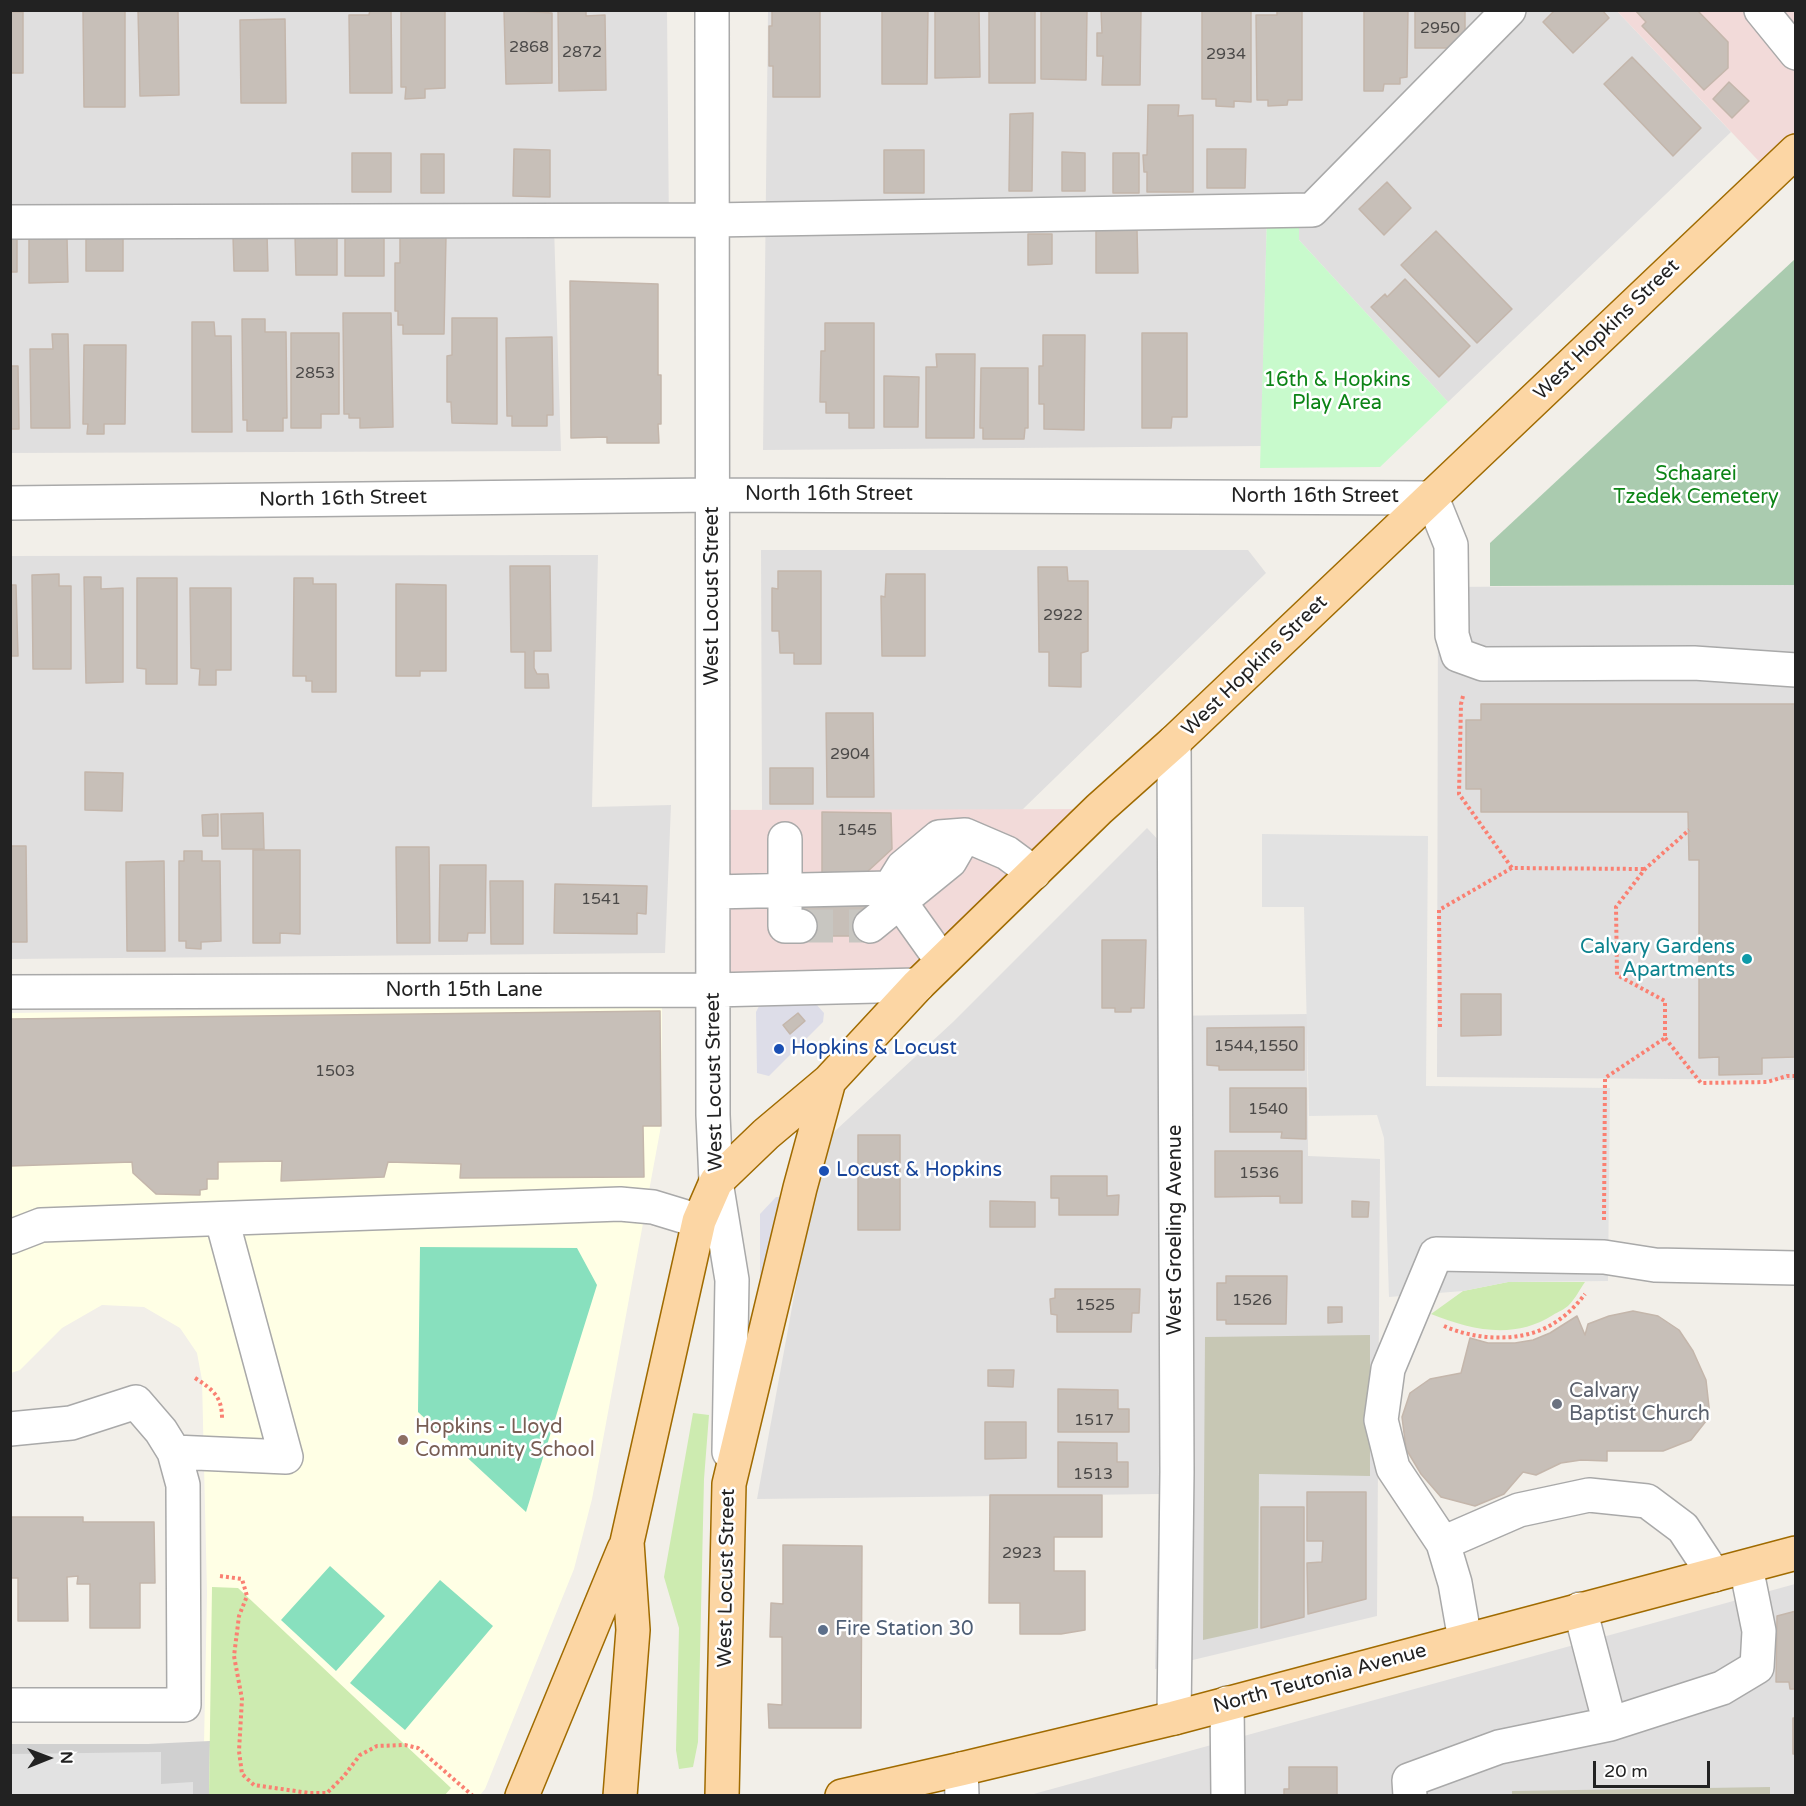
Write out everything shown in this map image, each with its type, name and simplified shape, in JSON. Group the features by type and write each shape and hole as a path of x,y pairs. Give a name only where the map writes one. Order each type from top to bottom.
{"main road":[{"name":"West Hopkins Street","path":"716,1182 766,1134 829,1082 942,961 1796,151"},
{"path":"729,1484 800,1188 829,1082"},
{"name":"West Locust Street","path":"620,1796 633,1629 627,1542 699,1221 716,1182"},
{"name":"West Locust Street","path":"722,1796 729,1484"},
{"path":"522,1796 627,1542"},
{"name":"North Teutonia Avenue","path":"842,1796 961,1782 1227,1703 1796,1553"}],"street":[{"name":"West Locust Street","path":"712,10 713,1115 716,1182 732,1280 729,1484"},
{"path":"10,222 712,220 1312,210 1509,10"},
{"path":"1761,10 1796,53"},
{"name":"North 16th Street","path":"10,503 713,495 1432,498"},
{"path":"1432,498 1451,545 1452,636 1458,655 1483,663 1694,663 1796,670"},
{"name":"West Groeling Avenue","path":"1174,742 1177,1504 1174,1718"},
{"path":"870,926 895,894 950,861 965,835 1007,853 1034,873"},
{"path":"785,839 785,926 800,926"},
{"path":"713,892 785,890 895,894"},
{"path":"895,894 942,961"},
{"name":"North 15th Lane","path":"10,992 713,990 918,985"},
{"path":"10,1237 40,1225 620,1204 653,1207 699,1221"},
{"path":"174,1452 286,1456 222,1220"},
{"path":"1465,1640 1455,1583 1443,1544 1394,1468 1381,1420 1389,1369 1436,1254 1604,1257 1656,1265 1796,1268"},
{"path":"10,1429 71,1423 136,1402 161,1431 174,1452 183,1485 184,1705 10,1705"},
{"path":"1443,1544 1519,1510 1589,1495 1647,1501 1683,1528 1714,1575"},
{"path":"1410,1796 1409,1780 1499,1747 1610,1724 1722,1688 1757,1666 1759,1631 1746,1567"},
{"path":"1580,1609 1610,1724"},
{"path":"1227,1703 1228,1796"}],"path":[{"path":"1472,659 1461,704 1459,794 1512,868"},
{"path":"1689,830 1645,869 1616,907 1617,975 1665,1001 1665,1038 1701,1083 1767,1082 1787,1076 1796,1076"},
{"path":"1440,1027 1439,910 1512,868 1645,869"},
{"path":"1412,1312 1455,1330 1489,1336 1522,1336 1551,1326 1574,1308 1594,1284 1604,1257 1605,1078 1665,1038"},
{"path":"247,1596 239,1616 234,1656 242,1699 239,1751 242,1774 254,1785 309,1793 327,1793 360,1755 377,1746 405,1745 418,1748 473,1796"}],"shaded area":[{"path":"10,11 667,11 669,231 554,227 561,451 11,453"},
{"path":"768,11 1617,11 1731,132 1448,402 1299,240 1267,215 1261,446 763,450"},
{"path":"1617,11 1795,11 1795,151 1770,173"},
{"path":"761,550 1248,550 1266,573 1022,810 762,810"},
{"path":"598,555 592,807 671,805 665,953 11,959 10,556"},
{"path":"1795,585 1795,1080 1437,1077 1438,587"},
{"path":"1099,809 918,985 713,990 713,810"},
{"path":"1147,828 1164,846 1164,1016 1307,1014 1308,1156 1380,1159 1377,1616 1155,1669 1159,1494 757,1499 822,1143 953,1022"},
{"path":"1262,834 1428,836 1426,1086 1610,1088 1608,1281 1508,1282 1463,1291 1389,1297 1384,1138 1377,1115 1309,1116 1304,907 1262,907"},
{"name":"Hopkins - Lloyd Community School","path":"662,1003 661,1126 592,1499 574,1569 485,1789 480,1795 203,1795 207,1593 202,1380 197,1353 180,1328 144,1307 102,1305 62,1328 20,1370 11,1373 11,1013"},
{"path":"816,1004 824,1013 823,1022 769,1076 757,1073 756,1012 759,1006"},
{"path":"776,1197 782,1197 764,1279 760,1279 760,1214"},
{"path":"1370,1335 1370,1476 1259,1474 1258,1628 1203,1640 1205,1337"},
{"path":"1795,1584 1795,1795 1030,1795"},
{"path":"210,1741 209,1795 11,1795 10,1744 148,1744"},
{"path":"161,1752 161,1784 193,1782 193,1795 11,1795 11,1754"},
{"path":"1770,1787 1770,1796 1512,1795 1512,1791"}],"green space":[{"name":"16th & Hopkins Play Area","path":"1299,214 1299,240 1448,402 1380,467 1260,468 1267,215"},
{"name":"Schaarei Tzedek Cemetery","path":"1795,259 1795,585 1490,586 1490,543"},
{"path":"420,1247 577,1248 597,1285 526,1512 418,1412"},
{"path":"1508,1282 1585,1282 1566,1308 1523,1328 1492,1330 1477,1328 1431,1314 1463,1291"},
{"path":"693,1413 709,1415 704,1479 698,1742 693,1767 679,1769 676,1750 679,1628 664,1577"},
{"path":"330,1566 385,1616 336,1671 281,1620"},
{"path":"440,1580 493,1626 405,1730 350,1683"},
{"path":"212,1587 238,1588 451,1788 444,1796 209,1795"}],"building":[{"path":"83,10 125,10 125,107 84,107"},
{"path":"138,10 178,10 179,95 140,96"},
{"path":"370,10 391,10 392,93 350,93 349,15 369,15"},
{"path":"401,10 445,10 445,88 425,89 425,98 405,99 406,87 401,87"},
{"path":"504,10 552,13 552,83 506,84"},
{"path":"558,10 586,10 586,16 605,15 606,90 559,91"},
{"path":"772,10 820,10 820,97 773,97 773,66 769,66 769,26 772,26"},
{"path":"882,10 928,10 927,84 882,84"},
{"path":"935,10 979,10 980,77 935,78"},
{"path":"989,10 1035,10 1035,83 989,83"},
{"path":"1041,10 1087,10 1086,80 1041,79"},
{"path":"1101,10 1141,10 1140,85 1102,85 1103,56 1097,56 1097,33 1102,33"},
{"path":"1251,10 1251,102 1234,101 1234,107 1216,106 1216,99 1202,99 1202,11"},
{"path":"1277,10 1302,10 1302,100 1288,100 1287,105 1268,106 1268,100 1257,100 1256,15 1277,15"},
{"path":"1364,10 1408,10 1407,77 1400,78 1400,84 1384,84 1383,91 1364,91"},
{"path":"1415,10 1465,10 1465,48 1415,48"},
{"path":"1555,10 1602,10 1609,18 1573,53 1543,22"},
{"path":"1635,10 1697,10 1728,42 1728,68 1704,90 1642,26 1646,22"},
{"path":"10,12 23,12 23,73 10,73"},
{"path":"285,19 286,103 241,103 240,20"},
{"path":"1632,57 1701,128 1673,156 1604,84"},
{"path":"1729,82 1749,101 1732,118 1713,99"},
{"path":"1148,105 1179,105 1178,116 1193,115 1193,192 1147,192 1147,172 1144,172 1143,155 1147,155"},
{"path":"1033,113 1032,191 1009,191 1010,114"},
{"path":"514,149 550,150 550,197 513,196"},
{"path":"1207,149 1246,149 1245,188 1207,188"},
{"path":"884,150 924,150 924,193 884,193"},
{"path":"1062,152 1085,153 1085,191 1062,191"},
{"path":"352,153 391,153 391,192 352,192"},
{"path":"1113,153 1139,153 1139,193 1113,193"},
{"path":"421,154 444,154 444,193 421,193"},
{"path":"1387,182 1411,208 1384,235 1359,209"},
{"path":"1096,230 1137,230 1138,273 1096,273"},
{"path":"1436,231 1512,309 1477,343 1401,265"},
{"path":"267,234 268,271 234,271 233,235"},
{"path":"1028,234 1052,234 1052,264 1028,265"},
{"path":"86,235 123,236 123,271 86,271"},
{"path":"295,235 337,235 337,275 296,275"},
{"path":"400,235 446,236 444,334 403,334 403,325 398,325 398,311 395,311 395,263 400,263"},
{"path":"10,236 17,236 17,272 10,272"},
{"path":"345,237 384,237 384,276 345,276"},
{"path":"67,238 68,282 29,283 29,239"},
{"path":"1405,279 1470,346 1439,377 1371,307 1385,294 1387,297"},
{"path":"570,281 658,284 658,375 661,375 659,443 607,443 607,437 571,438"},
{"path":"343,313 391,313 393,427 360,428 360,418 349,418 349,414 344,414"},
{"path":"452,318 497,318 497,424 452,423 451,402 447,402 447,356 452,355"},
{"path":"242,319 265,319 265,332 286,332 287,418 283,418 283,431 247,431 247,420 243,420"},
{"path":"192,322 214,322 215,336 231,336 232,432 192,432"},
{"path":"825,323 874,323 874,428 849,428 849,413 826,413 826,402 820,402 821,351 825,351"},
{"path":"291,333 339,333 339,414 321,414 321,428 291,428"},
{"path":"1142,333 1187,333 1187,417 1172,417 1171,428 1142,428"},
{"path":"52,334 68,334 70,428 31,428 30,349 53,349"},
{"path":"1043,335 1085,335 1084,430 1044,429 1044,404 1039,404 1039,366 1043,366"},
{"path":"552,337 553,415 547,415 547,426 512,426 512,416 507,416 506,338"},
{"path":"84,345 126,345 125,424 104,424 104,434 87,434 88,424 83,424"},
{"path":"936,354 975,354 974,438 926,438 926,367 937,367"},
{"path":"10,366 18,366 19,429 10,429"},
{"path":"981,368 1028,368 1028,428 1025,428 1024,439 983,439 983,428 980,428"},
{"path":"884,376 919,377 918,427 884,427"},
{"path":"510,566 550,566 551,651 534,651 534,668 537,674 548,674 549,688 525,688 525,652 511,652"},
{"path":"1038,567 1067,567 1068,581 1088,581 1088,651 1081,653 1081,687 1049,686 1049,652 1039,652"},
{"path":"778,571 821,571 821,664 794,664 794,653 780,653 779,631 772,631 772,588 778,589"},
{"path":"59,574 59,586 71,586 71,669 33,669 32,575"},
{"path":"886,574 925,574 925,656 882,656 881,596 885,597"},
{"path":"84,577 101,577 101,589 123,588 123,682 86,683"},
{"path":"137,578 177,578 177,684 146,684 146,669 137,668"},
{"path":"294,578 313,578 313,584 336,584 336,692 312,692 312,681 306,681 306,676 293,676"},
{"path":"396,584 446,585 446,671 420,671 420,676 396,676"},
{"path":"10,585 16,585 18,656 10,656"},
{"path":"190,588 231,588 231,670 216,670 216,685 199,685 200,669 191,668"},
{"name":"Calvary Gardens Apartments","path":"1481,704 1796,704 1796,1057 1762,1058 1762,1074 1719,1075 1719,1057 1699,1058 1699,860 1689,860 1688,812 1481,812 1481,789 1466,789 1466,720 1481,720"},
{"path":"826,713 873,713 874,797 827,797"},
{"path":"770,768 813,768 813,804 770,804"},
{"path":"85,772 123,773 122,811 85,810"},
{"path":"822,812 891,813 892,849 867,872 822,873"},
{"path":"263,813 264,849 222,849 221,814"},
{"path":"218,814 218,836 203,836 202,815"},
{"path":"10,846 26,846 27,942 10,942"},
{"path":"396,847 429,847 430,943 397,943"},
{"path":"253,850 300,850 300,934 280,933 280,943 253,943"},
{"path":"184,851 202,851 202,861 220,861 221,941 201,942 201,949 186,948 186,941 179,941 179,861 184,861"},
{"path":"164,861 165,951 127,951 126,862"},
{"path":"440,865 486,865 485,933 468,933 467,941 439,941"},
{"path":"490,881 523,881 523,944 491,944"},
{"path":"555,884 647,886 646,914 637,913 637,934 554,933"},
{"path":"800,896 870,897 870,936 800,936"},
{"path":"1102,940 1146,940 1144,1008 1131,1008 1131,1012 1115,1012 1115,1008 1102,1008"},
{"path":"1461,994 1501,994 1501,1035 1461,1036"},
{"path":"660,1011 661,1126 643,1126 644,1177 460,1178 461,1164 388,1162 384,1177 281,1181 282,1161 218,1162 218,1179 207,1179 207,1189 200,1190 200,1195 156,1194 133,1173 132,1162 10,1166 10,1019"},
{"path":"798,1013 805,1021 790,1034 783,1025"},
{"path":"1304,1027 1304,1070 1219,1070 1219,1066 1207,1065 1207,1028"},
{"path":"1230,1088 1306,1088 1306,1139 1281,1138 1282,1132 1230,1132"},
{"path":"858,1135 900,1135 900,1230 858,1230"},
{"path":"1215,1151 1302,1151 1302,1203 1280,1203 1280,1196 1215,1197"},
{"path":"1051,1176 1107,1176 1107,1196 1119,1195 1118,1215 1059,1215 1059,1198 1051,1198"},
{"path":"990,1201 1035,1202 1035,1227 990,1227"},
{"path":"1352,1201 1369,1202 1368,1217 1352,1217"},
{"path":"1226,1276 1287,1276 1286,1324 1226,1324 1226,1320 1217,1320 1217,1283 1226,1283"},
{"path":"1055,1289 1140,1289 1139,1313 1132,1313 1131,1332 1057,1332 1057,1315 1051,1314 1050,1299 1055,1298"},
{"path":"1328,1307 1342,1307 1342,1322 1328,1323"},
{"name":"Calvary Baptist Church","path":"1633,1311 1658,1316 1679,1330 1693,1351 1706,1380 1710,1416 1691,1440 1663,1451 1607,1451 1607,1461 1581,1460 1561,1463 1536,1475 1523,1472 1504,1494 1475,1506 1441,1497 1421,1474 1406,1449 1402,1417 1410,1393 1430,1379 1461,1373 1470,1338 1488,1343 1533,1340 1550,1333 1577,1316 1585,1335 1588,1324 1609,1316"},
{"path":"988,1370 1014,1370 1013,1387 988,1386"},
{"path":"1058,1389 1118,1390 1118,1409 1129,1409 1129,1432 1058,1432"},
{"path":"985,1422 1026,1422 1026,1458 985,1459"},
{"path":"1058,1442 1117,1443 1117,1462 1128,1462 1128,1487 1058,1487"},
{"path":"1307,1492 1366,1492 1366,1599 1308,1614 1307,1563 1322,1562 1323,1541 1307,1541"},
{"path":"990,1495 1102,1495 1102,1537 1054,1537 1054,1571 1085,1571 1085,1630 1061,1634 1020,1634 1020,1603 989,1603"},
{"path":"1261,1507 1304,1507 1304,1617 1261,1628"},
{"path":"10,1517 83,1517 83,1522 154,1522 155,1583 140,1583 140,1628 90,1628 90,1584 77,1584 78,1576 67,1577 68,1621 18,1621 18,1578 10,1578"},
{"path":"783,1545 862,1546 861,1728 769,1728 768,1704 782,1705 782,1637 770,1637 771,1603 783,1604"},
{"path":"1796,1611 1796,1689 1790,1689 1789,1682 1776,1682 1777,1616"},
{"path":"1793,1718 1796,1718 1796,1754 1793,1754"},
{"path":"1289,1767 1337,1767 1337,1796 1284,1796 1284,1789 1289,1789"}],"tunnel":[{"path":"800,926 870,926"}],"place":[{"name":"Calvary Gardens Apartments","path":"1747,959"},
{"name":"Hopkins & Locust","path":"779,1049"},
{"name":"Locust & Hopkins","path":"824,1171"},
{"name":"Calvary Baptist Church","path":"1557,1404"},
{"name":"Hopkins - Lloyd Community School","path":"403,1440"},
{"name":"Fire Station 30","path":"823,1630"}]}
